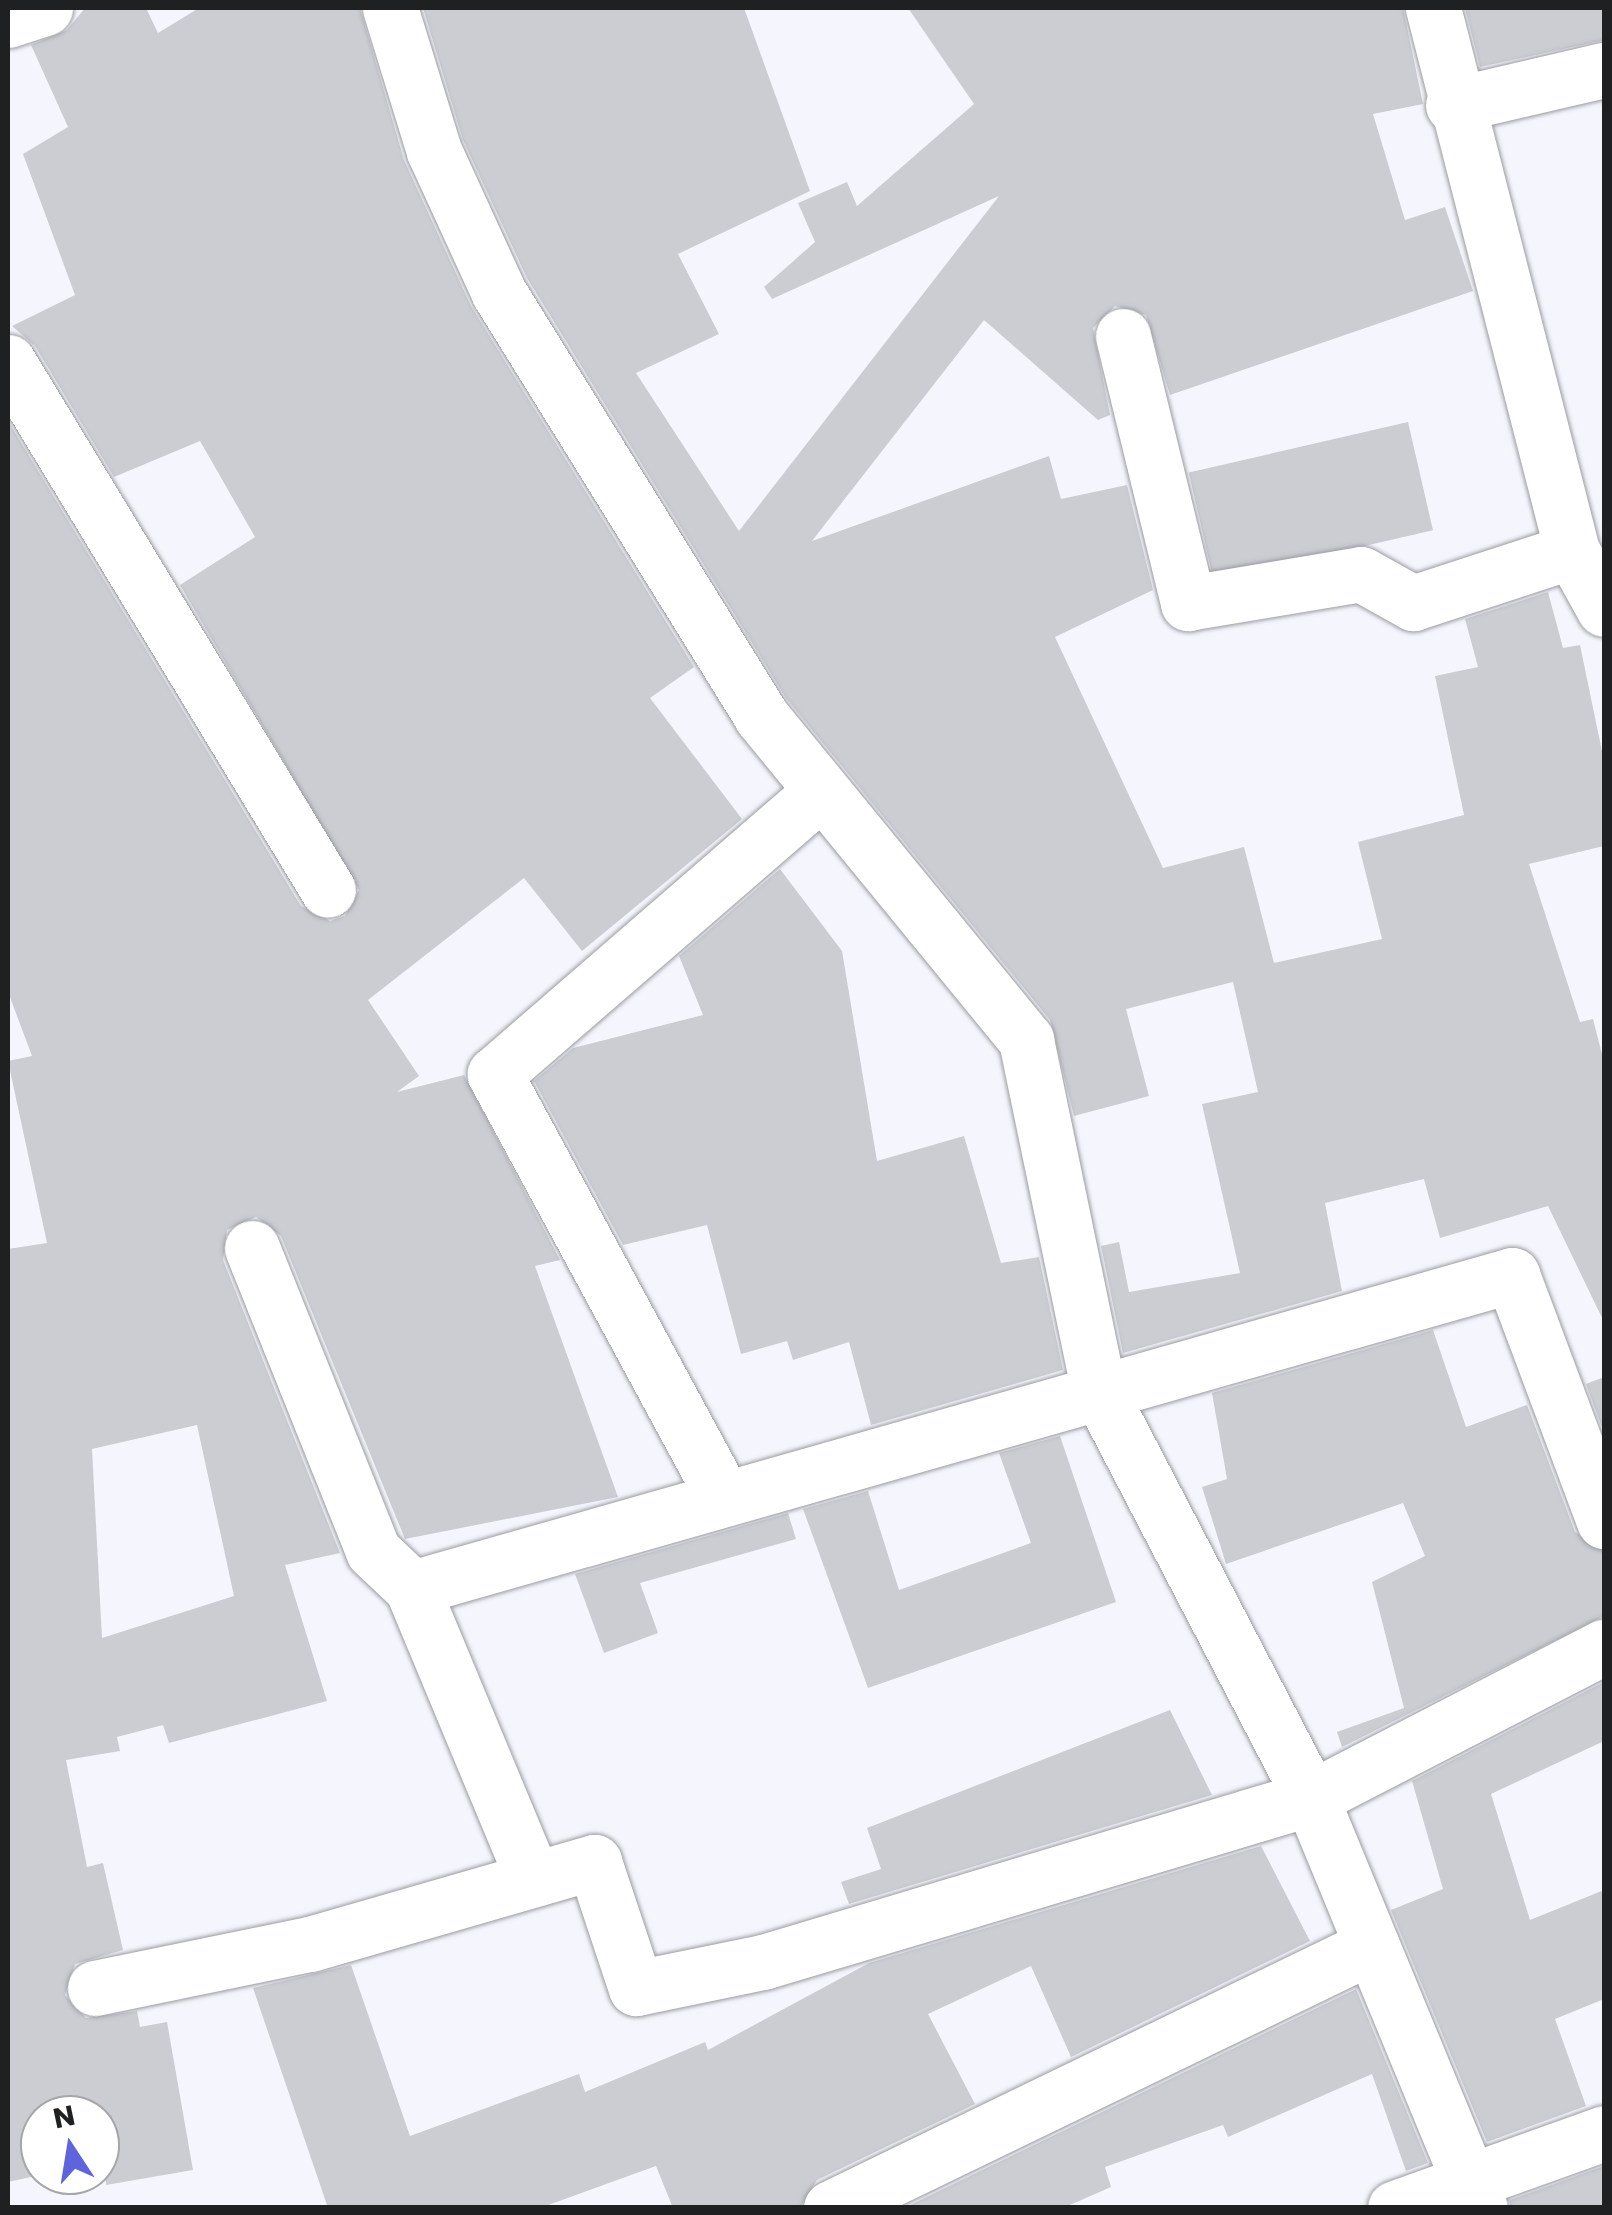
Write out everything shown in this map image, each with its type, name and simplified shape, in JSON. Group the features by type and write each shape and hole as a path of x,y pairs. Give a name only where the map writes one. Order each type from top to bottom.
{"street":[{"path":"8,20 45,8"},
{"path":"390,8 434,151 499,293 761,716 1026,1040 1099,1390 1311,1798 1472,2197"},
{"path":"1432,8 1454,106 1572,550 1604,609"},
{"path":"1454,106 1604,70"},
{"path":"1122,336 1188,603 1360,574 1413,603 1572,550"},
{"path":"8,362 96,520 328,890"},
{"path":"724,1498 495,1074 822,791"},
{"path":"252,1248 373,1551 412,1588 533,1880"},
{"path":"412,1588 1512,1275 1604,1521"},
{"path":"96,1988 310,1944 594,1862 636,1988 764,1962 1311,1798 1604,1647"},
{"path":"831,2208 1372,1946"},
{"path":"1395,2208 1472,2197 1604,2134"}],"building":[{"path":"85,8 146,8 158,33 199,8 360,8 404,160 471,306 694,667 650,698 742,819 582,951 524,878 368,1000 419,1076 397,1092 464,1075 560,1260 535,1266 618,1497 405,1539 281,1236 256,1217 227,1230 223,1260 340,1553 285,1565 327,1701 169,1743 163,1725 117,1737 120,1751 66,1760 87,1867 103,1863 123,1950 75,1964 65,1995 86,2018 137,2011 140,2027 167,2022 193,2170 120,2183 120,2095 20,2095 20,2179 8,2182 8,1249 47,1243 8,1061 32,1056 8,992 8,421 301,906 330,921 345,916 359,890 180,585 255,537 200,441 114,477 35,346 12,326 75,295 23,154 68,127 31,45 67,30","holes":["197,1425 234,1596 102,1638 92,1449"]},
{"path":"423,8 744,8 810,191 678,254 719,334 636,373 739,531 999,196 772,299 764,287 815,242 798,203 847,182 857,206 974,104 908,8 1403,8 1423,104 1373,114 1405,220 1445,207 1473,291 1170,395 1146,315 1115,306 1093,328 1110,415 1098,420 984,320 812,541 1049,456 1061,499 1127,485 1153,590 1055,637 1163,868 1244,847 1274,963 1382,939 1358,842 1464,815 1435,676 1478,667 1465,619 1548,592 1563,648 1580,645 1604,761 1604,846 1529,864 1580,1022 1593,1019 1604,1062 1604,1322 1548,1206 1440,1238 1424,1179 1325,1203 1342,1291 1123,1353 1101,1246 1119,1242 1129,1292 1240,1273 1202,1104 1258,1092 1233,982 1126,1009 1149,1096 1074,1116 1050,1020 786,698 527,278 463,140"},
{"path":"1465,8 1604,8 1604,40 1480,67"},
{"path":"1408,422 1433,530 1214,581 1189,473"},
{"path":"780,869 842,951 877,1161 964,1136 1001,1263 1039,1257 1063,1370 871,1425 849,1342 793,1360 787,1341 741,1354 707,1225 623,1245 534,1081 573,1048 703,1015 679,956"},
{"path":"1433,1330 1466,1427 1527,1405 1575,1532 1604,1551 1604,1616 1342,1747 1337,1732 1404,1708 1372,1582 1425,1556 1403,1503 1226,1564 1202,1487 1227,1479 1212,1393"},
{"path":"1604,1377 1604,1433 1586,1384"},
{"path":"1060,1436 1116,1602 868,1688 803,1509 868,1491 899,1590 1031,1543 999,1453"},
{"path":"788,1513 796,1539 640,1583 658,1633 604,1653 575,1574"},
{"path":"1604,1682 1604,1741 1491,1794 1530,1920 1604,1890 1604,1999 1555,2019 1586,2106 1487,2142 1391,1910 1443,1889 1412,1781"},
{"path":"1170,1710 1212,1795 849,1904 841,1882 881,1869 867,1828"},
{"path":"1261,1846 1310,1941 1071,2057 1031,1966 928,2014 975,2104 817,2180 800,2208 673,2208 656,2166 540,2208 328,2208 253,1988 351,1965 410,2136 579,2074 585,2092 705,2042 708,2050 869,1963"},
{"path":"1356,1989 1428,2163 1406,2171 1372,2074 1228,2137 1223,2125 1105,2167 1111,2187 1063,2208 904,2208"},
{"path":"1604,2166 1604,2208 1510,2208 1510,2200"}]}
